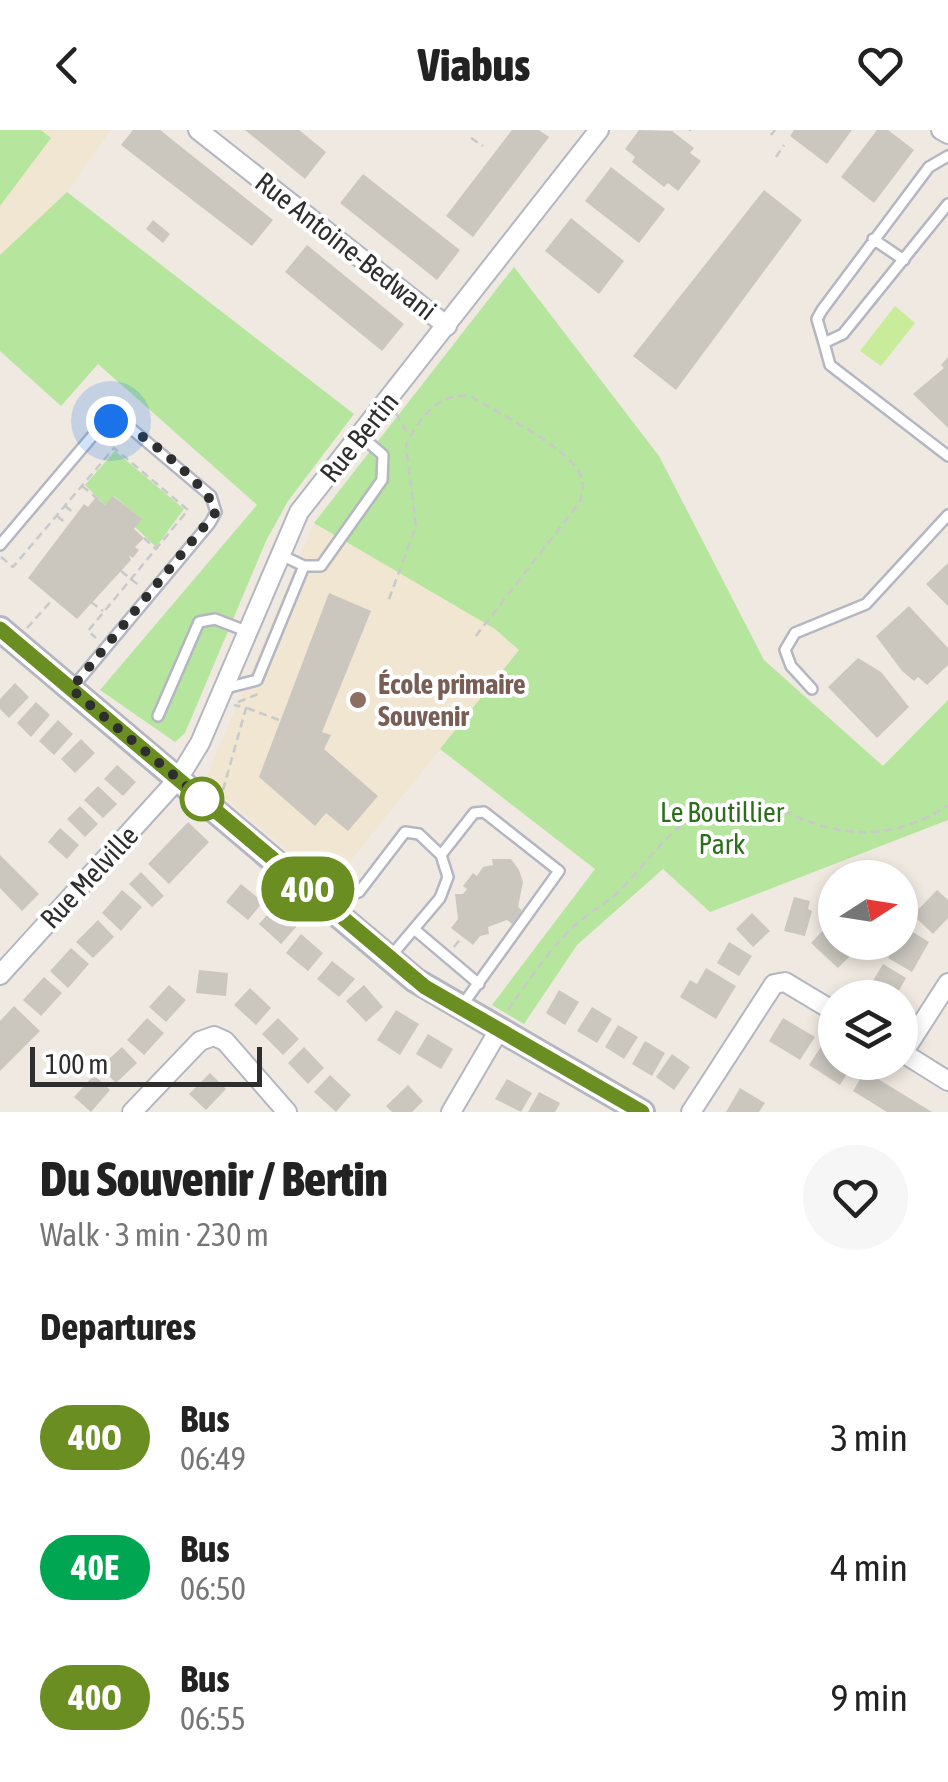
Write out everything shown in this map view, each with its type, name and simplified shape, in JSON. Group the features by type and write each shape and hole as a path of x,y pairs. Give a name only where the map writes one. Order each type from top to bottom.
{"street":[{"name":"Rue Antoine-Bedwani","path":"198,130 448,326"},
{"name":"Rue Bertin","path":"178,779 227,697 246,631 300,512 599,130"},
{"path":"942,130 948,134"},
{"path":"0,629 425,987 461,1007 502,1022 642,1112"},
{"name":"Rue Melville","path":"0,974 10,949 178,779"},
{"path":"692,1112 774,984 785,982 818,1002"},
{"path":"918,1028 948,983"},
{"path":"451,1112 502,1022"},
{"path":"132,1112 200,1040 214,1036 225,1041 287,1112"},
{"path":"918,1062 948,1081"}],"lane":[{"path":"948,156 929,167 817,319 830,364 948,456"},
{"path":"824,343 843,334 948,204"},
{"path":"873,240 904,260"},
{"path":"0,545 100,427 111,421 128,426 214,502 210,524 71,689"},
{"path":"279,554 304,566 322,566 328,560 348,522 382,480 382,455 361,436"},
{"path":"812,689 790,666 784,650 795,633 866,604 948,514"},
{"path":"227,697 258,680 304,566"},
{"path":"158,716 199,622 214,619 246,631"},
{"path":"441,854 474,812 484,812 559,871 461,1007"},
{"path":"325,904 358,892 406,832 419,834 441,854 448,878 440,898 390,958"},
{"path":"414,929 479,984"}],"path":[{"path":"771,135 775,130"},
{"path":"471,138 483,146"},
{"path":"776,157 784,145"},
{"path":"390,598 414,540 406,445 435,405 448,396 472,396 564,457 581,476 584,490 475,637"},
{"path":"396,413 410,437"},
{"path":"0,556 14,567 114,448 188,510 88,631"},
{"path":"82,486 99,500"},
{"path":"65,506 75,514"},
{"path":"56,516 67,524"},
{"path":"144,538 156,549"},
{"path":"121,571 131,579"},
{"path":"25,631 53,599"},
{"path":"91,602 104,612"},
{"path":"227,697 284,722"},
{"path":"221,796 246,708"},
{"path":"502,1022 569,930 614,895 669,834 700,812 752,802 832,829 865,834 906,828 948,806"},
{"path":"450,952 462,936"}],"shaded area":[{"path":"0,130 111,130 67,192 0,255"},
{"name":"École primaire Souvenir","path":"314,523 495,629 519,651 330,886 210,785 207,776"}],"green space":[{"path":"0,130 41,130 51,138 0,206"},
{"path":"67,192 354,414 288,501 266,541 185,733 175,742 100,690 257,505 98,364 61,406 0,351 0,255"},
{"name":"Le Boutillier Park","path":"514,267 659,456 764,660 883,766 948,700 948,820 845,860 818,860 818,870 710,912 663,869 577,945 524,1024 492,1005 595,869 440,749 519,650 495,629 314,523"},
{"path":"895,306 915,323 881,366 860,351"},
{"path":"115,451 184,509 156,547 135,527 141,519 114,496 105,505 85,485"}],"building":[{"path":"133,130 160,130 273,220 252,246 121,145"},
{"path":"245,130 299,130 326,152 305,179"},
{"path":"512,130 539,130 549,137 473,237 446,216"},
{"path":"639,130 672,131 694,148 690,153 701,161 678,191 668,183 664,187 632,162 635,157 625,149"},
{"path":"794,130 852,130 827,164 790,136"},
{"path":"877,130 888,130 914,150 874,203 841,177"},
{"path":"611,167 665,209 639,243 585,201"},
{"path":"363,174 460,250 437,280 340,203"},
{"path":"764,190 802,220 676,390 633,356"},
{"path":"571,218 624,261 599,294 545,251"},
{"path":"153,220 170,234 163,243 146,229"},
{"path":"307,245 404,324 382,351 285,272"},
{"path":"948,357 948,428 913,394 944,368 941,365"},
{"path":"113,496 142,519 134,529 144,538 135,547 139,550 133,558 129,555 131,560 77,619 28,578 84,504 88,507 96,497 105,505"},
{"path":"948,563 948,606 926,584"},
{"path":"329,593 371,611 322,732 331,735 324,749 378,796 348,831 326,813 315,826 259,777"},
{"path":"909,606 948,648 948,665 927,685 902,671 876,636"},
{"path":"858,658 881,672 909,707 877,738 828,687"},
{"path":"15,683 29,697 9,718 0,709 0,699"},
{"path":"36,702 50,715 31,737 17,723"},
{"path":"58,720 73,734 54,755 39,741"},
{"path":"81,739 95,753 75,773 61,759"},
{"path":"117,765 136,782 123,796 104,779"},
{"path":"98,786 117,804 103,818 84,800"},
{"path":"80,806 98,824 85,837 67,819"},
{"path":"188,822 209,842 169,884 148,864"},
{"path":"60,828 79,845 67,859 48,842"},
{"path":"0,855 39,894 22,911 0,888"},
{"path":"492,859 511,859 519,870 523,882 518,907 522,910 512,924 507,920 488,927 489,934 480,936 473,945 451,928 458,919 455,894 463,894 467,889 463,886 473,873 477,876 483,867 493,865"},
{"path":"141,872 164,896 152,907 129,884"},
{"path":"241,884 263,902 248,920 226,902"},
{"path":"122,890 142,907 121,931 102,913"},
{"path":"937,890 948,900 948,918 933,934 918,920 918,910"},
{"path":"794,897 810,901 808,909 812,911 805,936 784,931"},
{"path":"274,907 297,926 281,944 259,924"},
{"path":"752,913 770,931 753,947 736,929"},
{"path":"98,920 114,937 93,958 76,942"},
{"path":"301,934 323,953 308,971 286,953"},
{"path":"918,935 929,942 912,972 891,960 918,960"},
{"path":"729,942 752,956 739,976 717,963"},
{"path":"71,948 89,964 68,988 50,971"},
{"path":"829,960 846,960 838,968"},
{"path":"332,961 355,979 339,997 317,979"},
{"path":"883,964 906,978 905,980 873,980"},
{"path":"706,968 736,986 716,1019 680,997 690,980 697,984"},
{"path":"199,970 228,973 226,996 196,993"},
{"path":"44,977 62,993 41,1016 23,1000"},
{"path":"169,985 186,1000 166,1022 149,1007"},
{"path":"364,985 383,1007 366,1022 346,1001"},
{"path":"250,988 271,1008 256,1025 234,1005"},
{"path":"559,990 579,1002 565,1025 546,1013"},
{"path":"14,1006 40,1031 0,1071 0,1021"},
{"path":"592,1007 612,1019 597,1043 577,1031"},
{"path":"396,1010 419,1024 400,1055 377,1040"},
{"path":"147,1018 164,1033 144,1055 127,1040"},
{"path":"278,1018 299,1039 283,1055 262,1034"},
{"path":"783,1018 815,1037 800,1060 769,1041"},
{"path":"618,1025 638,1037 624,1059 605,1047"},
{"path":"428,1034 453,1049 441,1069 416,1054"},
{"path":"645,1041 665,1053 652,1076 632,1064"},
{"path":"122,1047 137,1063 116,1083 100,1067"},
{"path":"304,1047 324,1068 308,1084 288,1063"},
{"path":"818,1051 818,1071 809,1065"},
{"path":"672,1054 690,1067 674,1090 656,1077"},
{"path":"210,1073 226,1089 206,1110 189,1094"},
{"path":"94,1075 110,1090 91,1112 74,1097"},
{"path":"330,1075 351,1095 336,1112 314,1092"},
{"path":"507,1079 532,1093 521,1112 495,1099"},
{"path":"860,1080 880,1080 932,1112 887,1112 853,1091"},
{"path":"408,1085 423,1101 412,1112 392,1112 386,1106"},
{"path":"740,1088 765,1103 759,1112 726,1112"},
{"path":"539,1092 560,1103 555,1112 528,1112"}],"bus line":[{"name":"40O","path":"0,629 425,987 642,1112"}],"place":[{"name":"École primaire Souvenir","path":"358,700"}],"route":[{"path":"111,421 128,426 212,496 216,512 71,689 202,799"}]}
